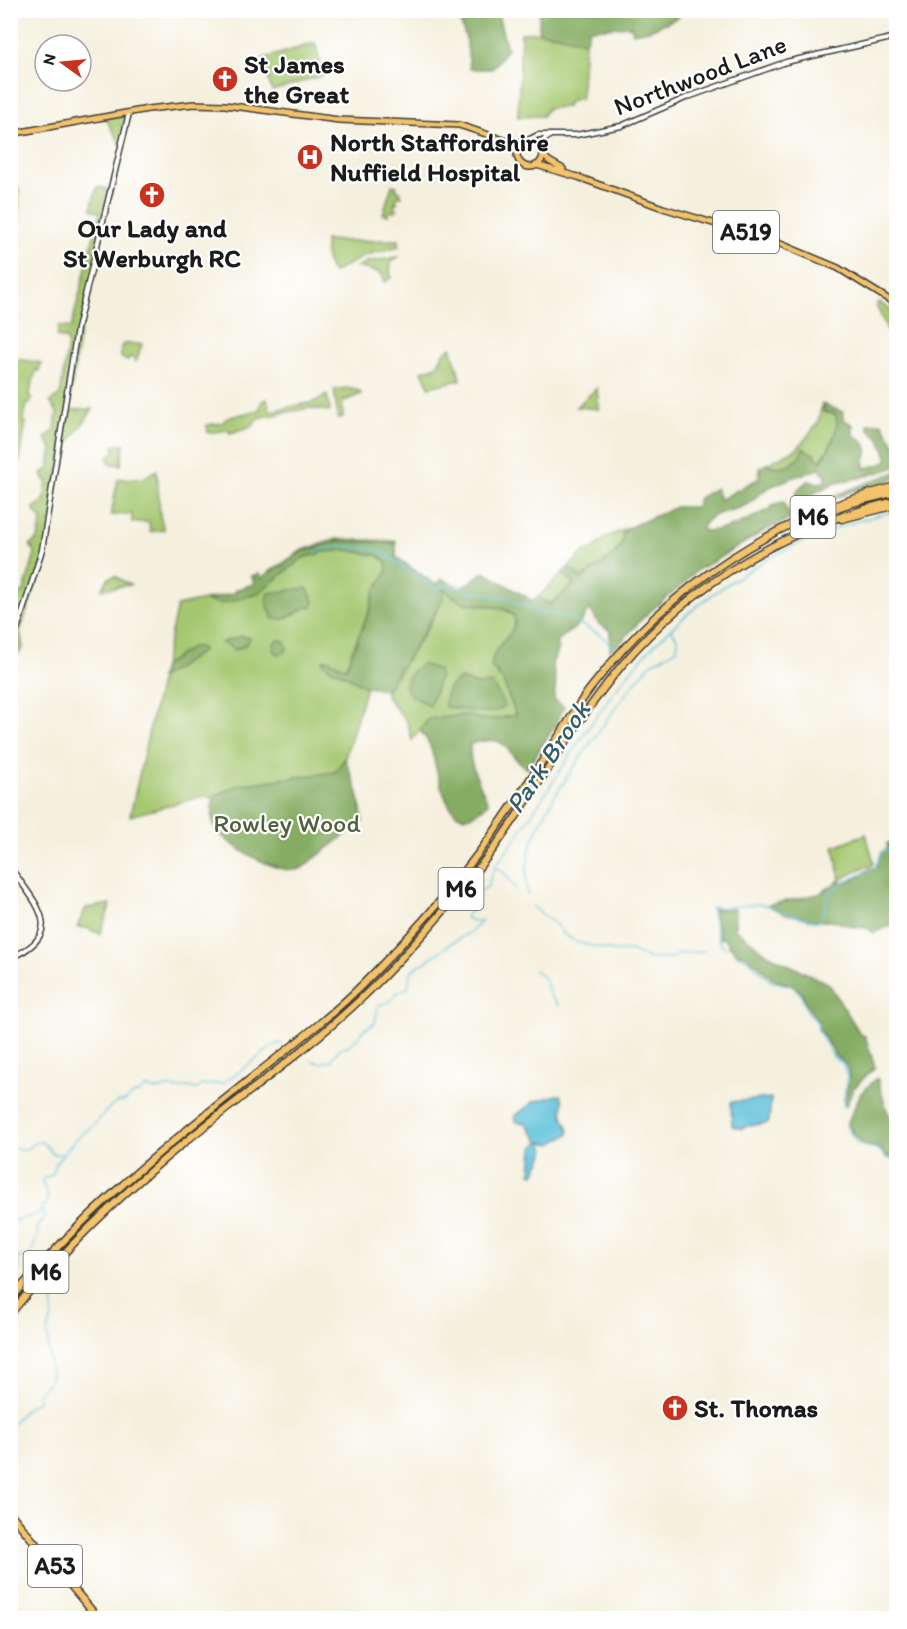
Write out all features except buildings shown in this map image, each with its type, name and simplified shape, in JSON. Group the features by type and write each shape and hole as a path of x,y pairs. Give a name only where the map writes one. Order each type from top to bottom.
{"highway":[{"name":"M6","path":"10,1300 76,1227 136,1171 330,1014 392,954 429,914 480,850 593,684 657,616 701,579 771,533 846,500 897,486"},
{"name":"M6","path":"736,556 814,516 852,503 897,492"},
{"name":"M6","path":"10,1314 64,1253 111,1205 184,1142 337,1021 395,964 435,922 488,855 585,713 622,664 698,592 741,563 811,528 897,503"},
{"name":"A53","path":"10,1514 98,1618"}],"main road":[{"name":"A519","path":"10,135 148,109 190,104 225,105 339,120 459,125 507,141 535,142 554,164 578,177"},
{"name":"A519","path":"507,141 513,146 518,160 527,167 536,165 578,177 663,208 796,250 855,278 897,304"},
{"path":"516,154 518,147 525,142"},
{"path":"536,165 540,162 543,152"}],"street":[{"name":"Northwood Lane","path":"525,142 538,135 587,134 621,126 688,97 786,62 897,37"},
{"path":"10,652 42,550 77,329 129,113"},
{"path":"543,152 544,140 551,135"},
{"path":"10,867 39,909 43,923 40,938 33,947 10,958"}],"green space":[{"path":"679,10 679,17 650,30 633,33 631,26 590,29 585,42 539,32 539,11"},
{"path":"456,11 497,11 507,49 492,69 470,69 466,38"},
{"path":"539,32 585,42 581,98 569,101 567,107 548,108 542,116 518,117 521,33"},
{"path":"315,43 324,75 272,91 262,59"},
{"path":"129,113 121,145 105,117"},
{"path":"392,185 397,186 396,190 403,196 398,196 396,201 398,203 395,202 394,207 398,210 389,211 388,215 383,214"},
{"path":"97,187 111,189 80,331 68,410 93,409 61,454 47,551 20,632 23,648 12,660 11,666 11,634 18,609 14,602 17,596 24,591 35,554 30,545 38,539 42,519 34,508 44,501 47,482 41,474 49,468 52,448 45,438 55,430 57,412 50,402 60,395 68,344 66,339 57,337 59,326 71,328 100,212 91,209"},
{"path":"19,189 18,238 11,241 11,191"},
{"path":"325,240 399,240 399,246 364,256 333,273 325,254"},
{"path":"398,257 391,263 390,275 392,277 385,282 381,273 357,267 367,262"},
{"path":"879,302 896,313 896,333 892,335 889,334 876,305"},
{"path":"124,344 142,344 136,362 131,356 127,361 121,357 121,347"},
{"path":"451,347 461,380 429,387 422,371 437,366 443,354"},
{"path":"11,358 41,363 39,371 36,370 29,396 32,398 30,404 27,404 23,421 26,422 11,514"},
{"path":"346,388 360,391 361,394 342,402 343,417 338,419 334,390"},
{"path":"597,388 599,409 576,407"},
{"path":"327,395 330,411 309,408 263,417 257,419 252,426 230,433 228,430 208,433 207,425 222,423 227,418 259,410 262,401 267,399 270,411 314,402"},
{"path":"822,404 824,412 835,414 837,425 829,446 819,462 800,455 785,466 776,467 767,464 798,448 818,423"},
{"path":"822,404 843,412 844,420 853,425 853,435 866,446 867,453 864,462 866,468 882,464 888,459 880,439 869,430 868,424 882,423 896,447 896,467 860,478 836,482 793,504 796,493 802,485 809,481 824,482 827,476 819,469 767,488 751,502 709,518 701,530 727,528 769,510 774,504 784,502 788,513 896,472 896,479 852,491 766,530 699,569 610,650 610,631 598,623 590,609 579,624 556,643 558,649 552,664 556,682 554,699 564,707 555,726 527,769 499,742 492,740 470,744 473,767 488,803 474,815 463,817 454,812 447,801 430,746 420,730 429,719 468,715 479,719 495,719 516,715 503,681 491,666 495,653 514,626 515,619 512,614 498,607 463,602 443,589 443,599 386,690 366,687 329,668 322,661 327,659 346,668 370,609 374,592 387,572 386,562 379,556 347,550 323,552 303,558 257,594 220,604 206,601 236,593 235,590 254,584 252,576 259,574 261,578 302,552 338,541 396,543 396,557 436,585 442,579 461,588 484,572 533,601 537,598 550,604 573,585 571,580 562,574 569,568 580,579 596,568 620,548 622,534 628,528 676,507 696,507 699,498 716,488 720,500 759,478 760,467 767,464 779,467 793,463 803,448 815,455 820,462 830,446 837,426 835,414 824,412"},
{"path":"124,444 121,465 108,463 110,461 108,458 115,450 113,446"},
{"path":"157,470 160,516 164,530 150,532 149,522 132,522 132,514 111,515 118,479 143,478"},
{"path":"628,528 620,547 600,568 590,572 550,604 537,598 585,551 592,549 607,537"},
{"path":"337,539 396,541 396,557 399,559 374,592 370,609 343,673 366,687 345,758 336,772 238,785 213,797 204,796 130,816 177,606 236,593 235,590 254,584 252,576 259,574 261,578 302,550"},
{"path":"115,576 130,585 101,589 109,578"},
{"path":"307,588 314,601 312,607 284,619 273,619 266,601 269,593"},
{"path":"442,588 463,602 503,609 514,616 514,627 497,649 491,666 503,681 516,715 495,719 479,719 468,715 429,719 412,740 407,722 386,696 386,690 429,626 436,613"},
{"path":"241,636 250,638 245,645 239,648 233,650 221,643 225,641"},
{"path":"280,640 285,642 287,647 285,652 280,654 275,652 273,647 275,642"},
{"path":"192,647 203,649 202,652 160,678 163,666"},
{"path":"422,664 437,669 440,676 430,706 412,696 404,686 412,672"},
{"path":"460,679 477,685 492,683 505,706 492,712 445,707 448,690"},
{"name":"Rowley Wood","path":"345,758 358,793 363,821 302,868 282,869 256,859 231,844 214,826 213,797 238,785 335,772"},
{"path":"866,834 874,863 840,880 834,846"},
{"path":"887,843 896,844 896,923 874,933 867,928 783,913 767,905 819,894 840,880 841,884 861,876 876,867 882,852 888,848"},
{"path":"111,904 100,934 87,928 77,927 86,908"},
{"path":"713,909 735,909 735,929 769,955 829,984 861,1035 865,1036 875,1067 853,1089 846,1106 844,1099 848,1085 848,1070 843,1061 835,1056 818,1028 818,1021 808,1008 802,993 792,985 772,979 756,963 737,953 723,938 720,939"},
{"path":"877,1078 888,1113 896,1123 896,1158 887,1157 879,1148 866,1146 859,1142 847,1124 861,1093"}],"water":[{"path":"561,1095 562,1098 564,1118 569,1134 551,1144 541,1142 546,1150 534,1174 531,1173 533,1148 539,1141 526,1123 517,1122 514,1117 533,1102"},
{"path":"771,1098 768,1123 742,1129 732,1126 731,1102"}],"waterway":[{"name":"Park Brook","path":"311,1060 319,1063 331,1061 339,1049 349,1045 359,1037 362,1031 375,1023 378,1005 389,1002 396,993 408,988 410,975 415,968 470,933 482,921 472,921 465,917 476,906 479,893 488,886 494,868 603,706 647,653 677,624 709,597 780,553 856,521 896,511"},
{"path":"314,552 340,546 377,549 436,588 450,584 468,591 505,597 537,612 552,613 571,619 600,635 614,648"},
{"path":"527,895 526,874 529,854 538,827 552,801 635,682 653,662 677,649 678,640 672,630"},
{"path":"822,917 829,894 836,887 874,870 882,852 888,849"},
{"path":"494,868 502,870 516,889"},
{"path":"725,948 719,941 711,907 760,904 774,908"},
{"path":"532,906 557,926 562,933 574,940"},
{"path":"776,910 814,921 822,919"},
{"path":"576,942 613,951 631,951 651,959 672,958 680,953 704,951"},
{"path":"737,955 746,957 770,981 792,986 801,994 807,1011 818,1023 818,1030 834,1058 843,1063 847,1076 843,1107"},
{"path":"535,970 545,979 550,996 559,1006"},
{"name":"Park Brook","path":"20,1269 19,1257 30,1256 32,1253 38,1232 36,1228 44,1217 41,1207 46,1205 48,1197 43,1179 53,1174 59,1159 76,1139 98,1121 107,1110 146,1087 155,1090 172,1087 197,1089 202,1085 224,1083 276,1044 282,1043"},
{"path":"846,1125 857,1143 878,1149 886,1158 896,1160"},
{"path":"10,1148 27,1149 42,1142 53,1154 63,1154"},
{"path":"10,1222 38,1214 40,1211"},
{"name":"Park Brook","path":"10,1426 25,1409 38,1401 38,1392 49,1382 51,1374 47,1332 52,1318 53,1302 42,1292"}],"place":[{"name":"St James the Great","path":"225,79"},
{"name":"North Staffordshire Nuffield Hospital","path":"310,157"},
{"name":"Our Lady and St Werburgh RC","path":"152,195"},
{"name":"St. Thomas","path":"675,1408"}]}
